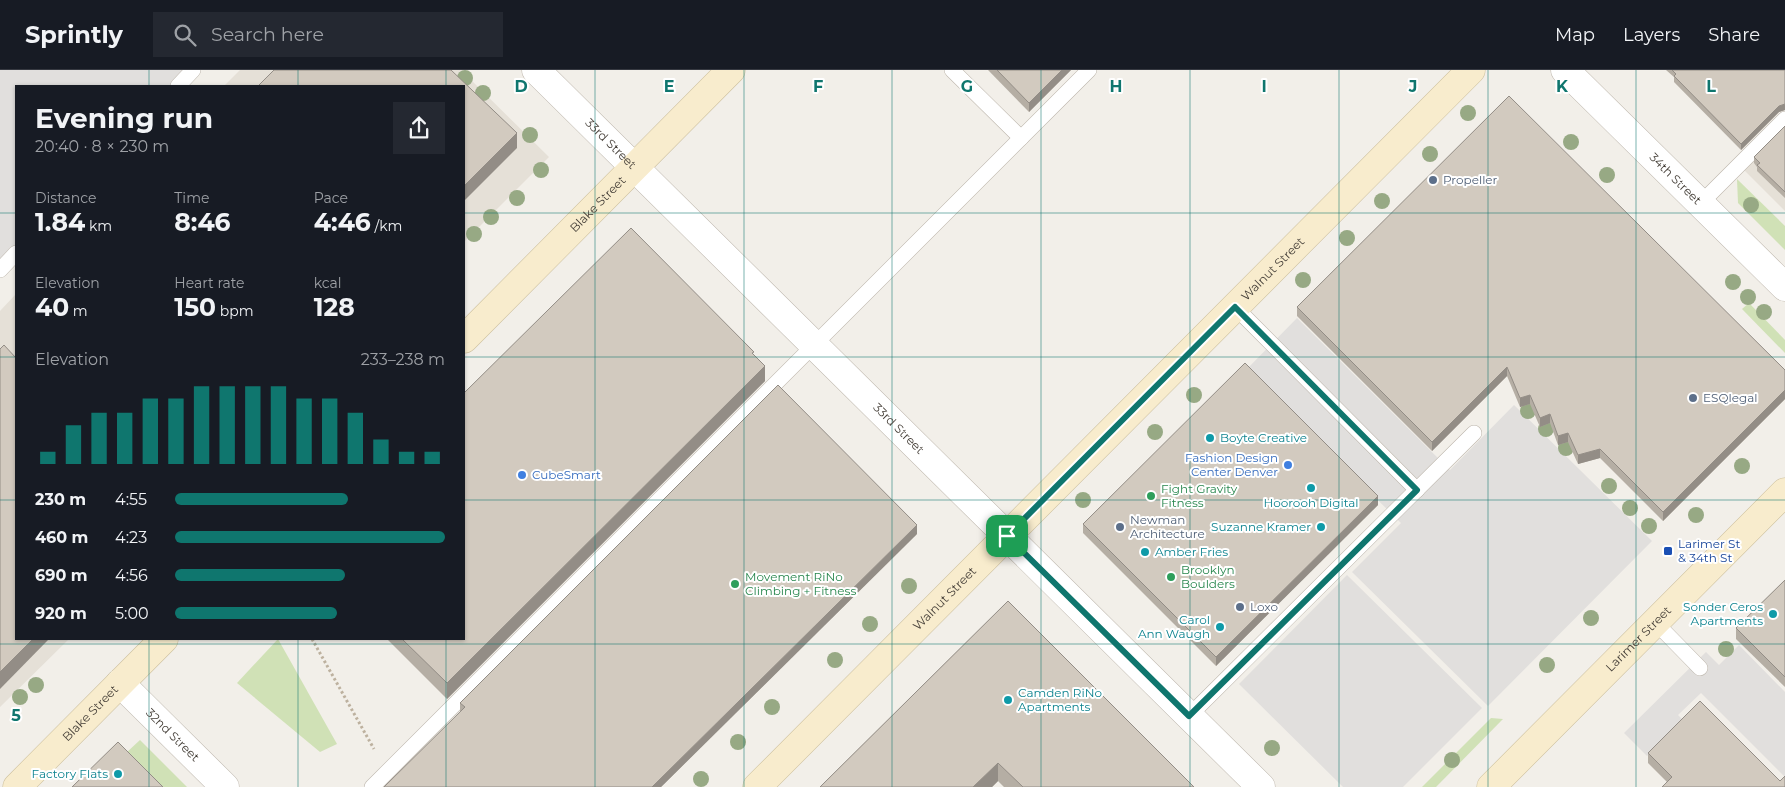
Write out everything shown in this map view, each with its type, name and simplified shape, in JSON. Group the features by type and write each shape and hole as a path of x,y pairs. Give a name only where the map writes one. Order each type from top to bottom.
{"street":[{"name":"33rd Street","path":"536,70 1261,787"},
{"name":"Blake Street","path":"465,338 731,70"},
{"name":"Walnut Street","path":"757,787 1471,70"},
{"name":"34th Street","path":"1565,70 1785,287"},
{"name":"Larimer Street","path":"1491,787 1785,492"},
{"name":"Blake Street","path":"16,787 163,640"},
{"name":"32nd Street","path":"120,683 224,787"}],"lane":[{"path":"179,85 193,70"},
{"path":"952,70 1021,138"},
{"path":"372,787 1089,70"},
{"path":"1701,203 1785,119"},
{"path":"0,270 15,254"},
{"path":"1235,307 1417,490"},
{"path":"1189,716 1474,433"},
{"path":"1655,622 1700,668"}],"path":[{"path":"313,640 387,772"}],"shaded area":[{"path":"0,70 191,70 175,85 15,85 15,246 0,261"},
{"path":"240,70 461,70 549,157 465,241 465,85 225,85"},
{"path":"1785,129 1785,211 1744,170"},
{"path":"15,295 15,640 68,640 0,707 0,311"},
{"path":"1297,318 1450,470 1514,405 1652,541 1488,706 1352,572 1401,523 1246,370"},
{"path":"1347,575 1482,708 1403,787 1343,787 1239,684"},
{"path":"1739,645 1785,692 1785,777 1701,693 1678,715 1684,721 1647,756 1624,733 1706,652 1719,665"}],"green space":[{"path":"1737,179 1785,226 1785,250 1738,203"},
{"path":"1749,303 1785,340 1785,353 1742,309"},
{"path":"279,640 337,744 320,752 237,683"},
{"path":"1491,718 1503,719 1436,787 1422,787"},
{"path":"140,740 187,787 160,787 126,753"}],"building":[{"path":"274,70 451,70 517,133 465,185 465,85 259,85"},
{"path":"997,70 1062,70 1029,103"},
{"path":"1672,70 1785,70 1785,104 1779,106 1741,144 1674,76 1676,74"},
{"path":"1509,96 1785,370 1785,390 1663,512 1600,449 1578,455 1568,433 1558,436 1550,414 1540,418 1530,395 1520,398 1507,367 1432,442 1297,307"},
{"path":"1785,126 1785,192 1757,165 1760,163 1754,157"},
{"path":"631,228 754,352 752,353 765,366 447,683 403,640 465,640 465,392"},
{"path":"4,345 15,357 15,640 32,640 0,672 0,349"},
{"path":"1245,363 1378,496 1216,657 1083,524"},
{"path":"778,385 917,525 652,787 384,787 465,707 460,703"},
{"name":"Sonder Ceros Apartments","path":"1785,580 1785,677 1736,628"},
{"name":"Camden RiNo Apartments","path":"1008,601 1194,787 1023,787 998,763 973,787 820,787"},
{"path":"1700,701 1780,781 1785,776 1785,787 1662,787 1672,777 1648,753"},
{"path":"118,742 163,787 72,787"}],"place":[{"name":"Propeller","path":"1433,180"},
{"name":"ESQlegal","path":"1693,398"},
{"name":"Boyte Creative","path":"1210,438"},
{"name":"Fashion Design Center Denver","path":"1288,465"},
{"name":"CubeSmart","path":"522,475"},
{"name":"Hoorooh Digital","path":"1311,488"},
{"name":"Fight Gravity Fitness","path":"1151,496"},
{"name":"Newman Architecture","path":"1120,527"},
{"name":"Suzanne Kramer","path":"1321,527"},
{"name":"Larimer St & 34th St","path":"1668,551"},
{"name":"Amber Fries","path":"1145,552"},
{"name":"Brooklyn Boulders","path":"1171,577"},
{"name":"Movement RiNo Climbing + Fitness","path":"735,584"},
{"name":"Loxo","path":"1240,607"},
{"name":"Sonder Ceros Apartments","path":"1773,614"},
{"name":"Carol Ann Waugh","path":"1220,627"},
{"name":"Camden RiNo Apartments","path":"1008,700"},
{"name":"Factory Flats","path":"118,774"}],"route":[{"path":"1235,307 1417,490 1189,716 1007,536 1235,307"}]}
